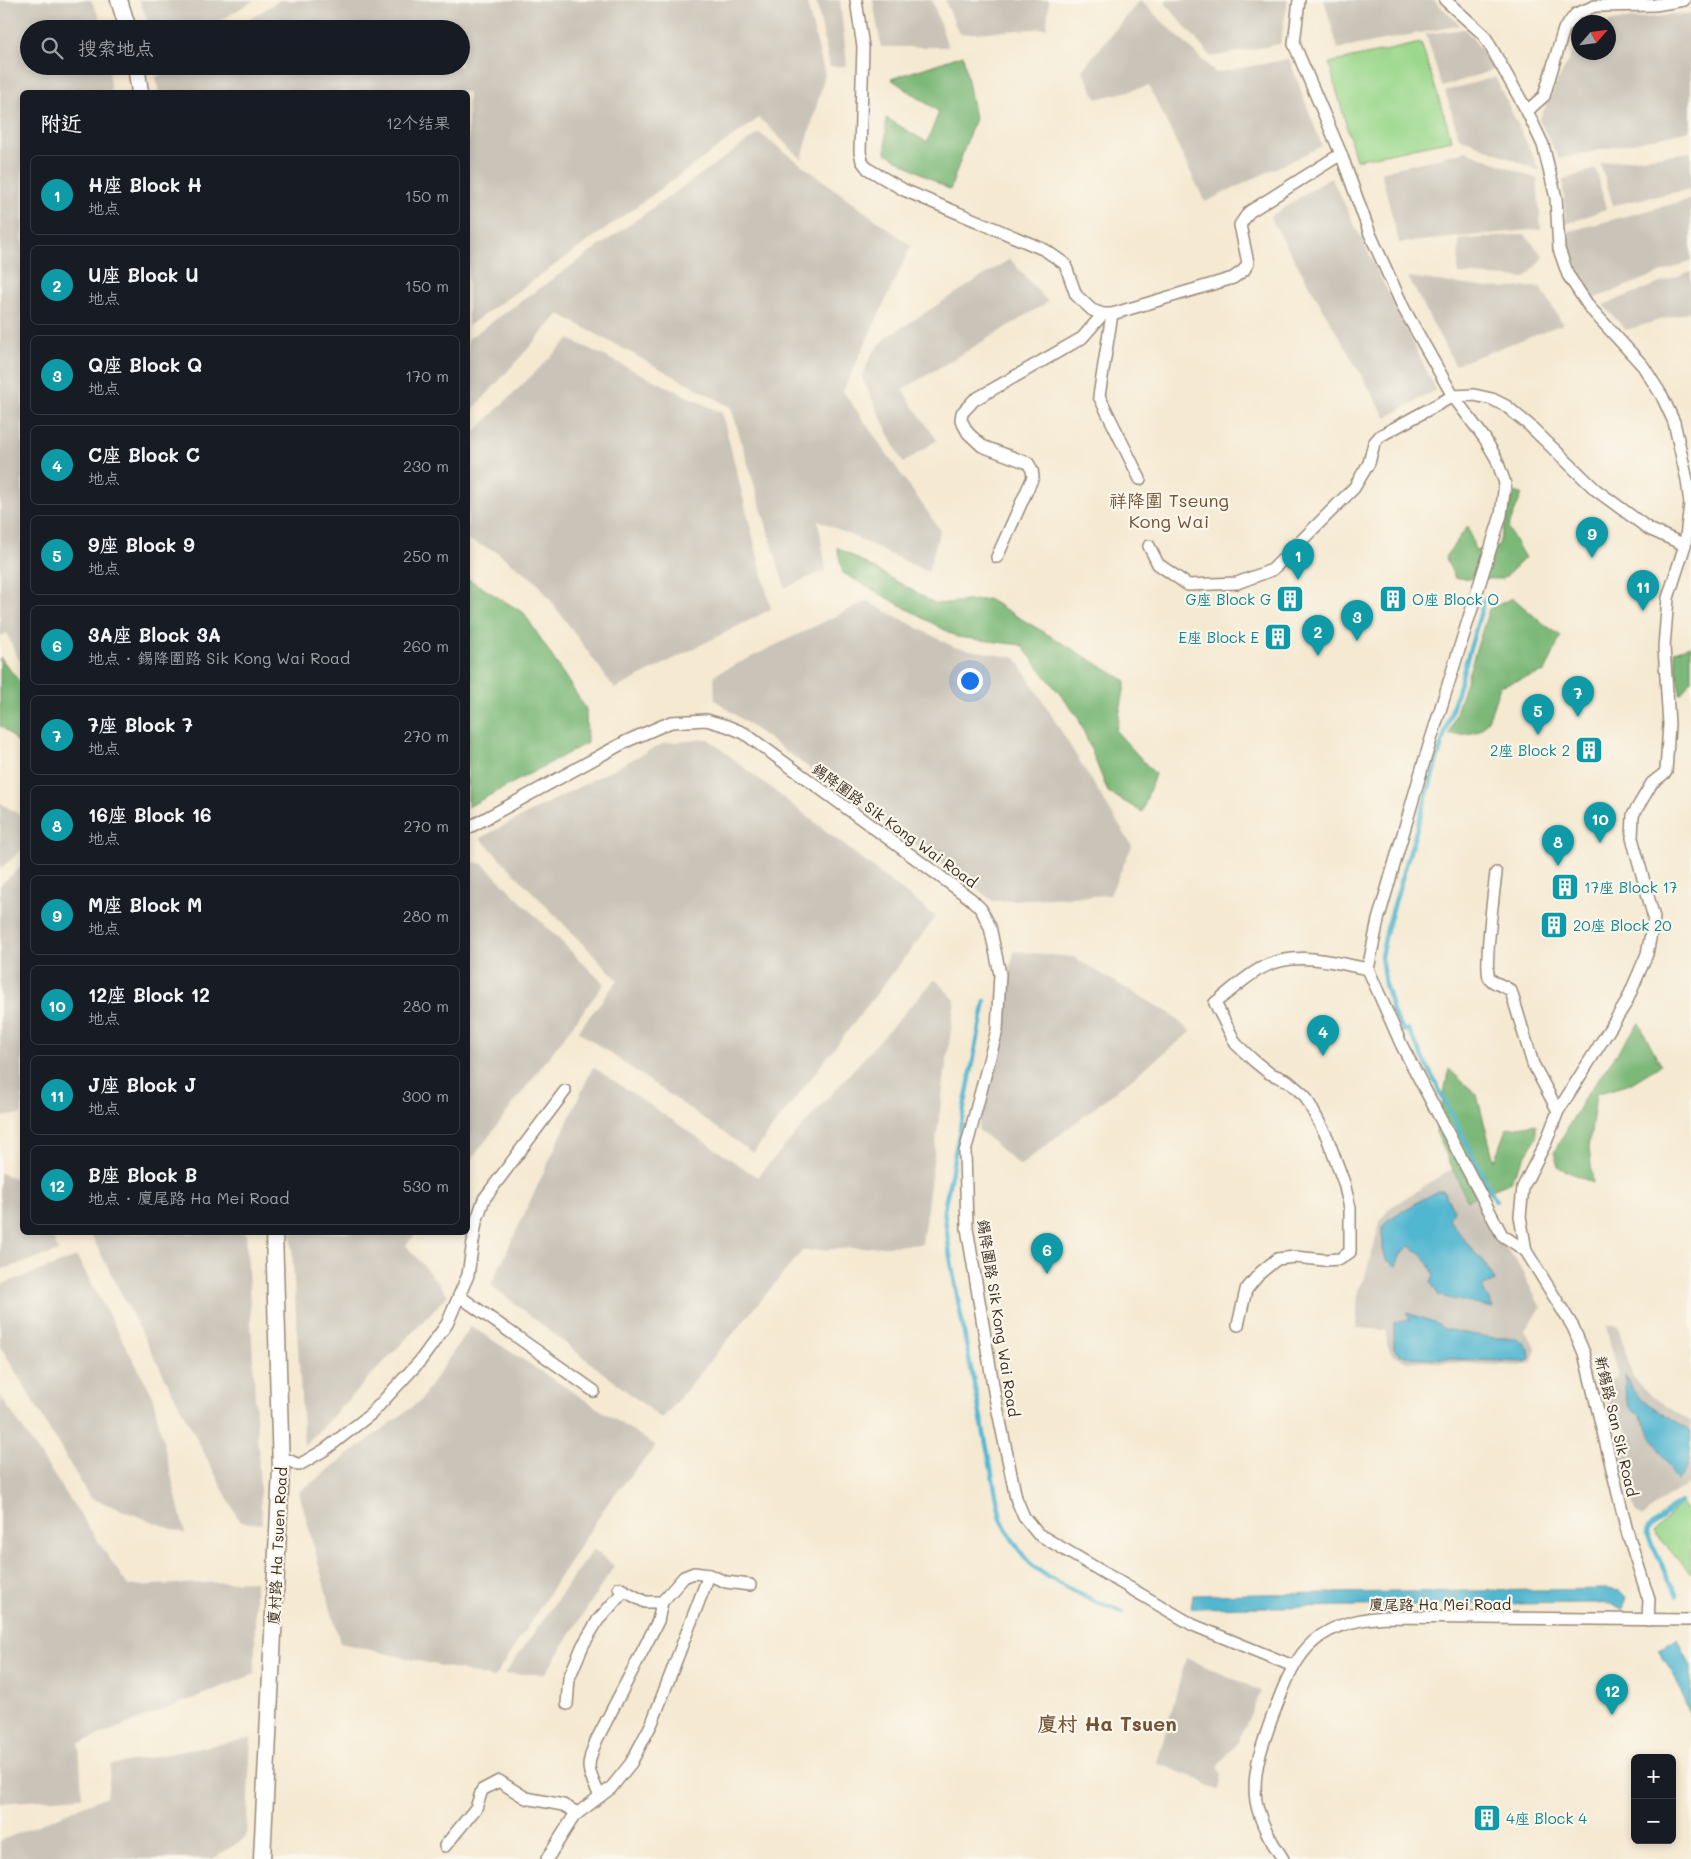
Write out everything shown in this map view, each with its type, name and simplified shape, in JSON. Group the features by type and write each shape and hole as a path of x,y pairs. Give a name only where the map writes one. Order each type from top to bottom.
{"street":[{"path":"119,0 125,20"},
{"path":"856,0 863,47 860,152 862,161 868,169 904,190 1045,250 1065,264 1076,295 1092,310 1108,314"},
{"path":"1299,0 1294,44 1341,154 1370,234 1404,309 1453,396 1485,439 1496,458 1505,483 1501,514 1426,756 1378,920 1368,969 1402,1046 1502,1235 1526,1251"},
{"path":"1445,0 1484,34 1527,111 1543,145 1556,198 1559,248 1568,275 1590,308 1643,366 1662,396 1674,422 1681,449 1690,504 1685,545 1668,598 1664,647 1669,724 1666,772 1652,783 1633,815 1632,838 1654,918 1647,954 1626,1002 1558,1111 1546,1142 1523,1187 1520,1216 1526,1251"},
{"path":"1527,111 1544,96 1564,29 1576,14 1595,6 1655,5 1684,0"},
{"path":"137,75 140,90"},
{"path":"997,557 1033,477 1032,470 1028,463 982,446 968,433 961,420 962,413 974,400 1082,338 1108,314 1233,278 1244,270 1248,263 1240,225 1248,212 1341,154"},
{"path":"1108,314 1099,396 1140,479"},
{"path":"1149,546 1158,564 1188,585 1237,582 1272,570 1354,488 1369,463 1374,443 1380,436 1453,396 1474,396 1492,399 1506,406 1529,425 1596,490 1649,529 1685,545"},
{"name":"錫降圍路 Sik Kong Wai Road","path":"470,827 627,741 670,722 706,720 744,733 971,899 981,910 990,927 1000,974 997,1030 965,1152 967,1228 996,1397 1016,1498 1024,1517 1038,1534 1193,1626 1293,1666"},
{"path":"1496,873 1488,976 1492,981 1506,986 1511,991 1533,1064 1558,1111"},
{"path":"1238,1325 1246,1290 1277,1259 1295,1257 1324,1260 1340,1259 1350,1252 1350,1208 1344,1183 1327,1137 1305,1096 1288,1081 1269,1073 1236,1044 1215,1003 1260,969 1285,960 1312,958 1368,969"},
{"path":"281,1457 299,1464 326,1450 371,1414 420,1360 447,1324 468,1275 476,1222 484,1199 565,1091"},
{"name":"廈村路 Ha Tsuen Road","path":"262,1859 281,1457 274,1235"},
{"name":"新錫路 San Sik Road","path":"1526,1251 1568,1319 1584,1352 1627,1531 1649,1600 1648,1620"},
{"path":"459,1296 594,1391"},
{"path":"600,1796 588,1771 589,1757 658,1622 662,1602 684,1577 694,1572 709,1575 726,1582 750,1585"},
{"path":"547,1859 578,1812 611,1788 631,1763 652,1724 709,1575"},
{"path":"567,1704 568,1678 598,1620 622,1590 645,1602 662,1602"},
{"name":"廈尾路 Ha Mei Road","path":"1283,1859 1261,1820 1256,1800 1255,1777 1262,1745 1286,1680 1293,1666 1306,1649 1324,1634 1343,1624 1365,1618 1386,1617 1691,1620"},
{"path":"445,1846 476,1808 482,1790 499,1781 526,1798 563,1805 578,1812"}],"shaded area":[{"path":"0,0 91,0 101,20 20,20 20,75 110,75 111,90 20,90 20,660 7,633 0,636"},
{"path":"139,0 254,0 222,20 147,20"},
{"path":"280,0 806,0 825,75 802,159 759,118 470,325 470,90 159,90 156,77 159,75 470,75 470,20 248,20"},
{"path":"816,0 840,0 847,66 830,67"},
{"path":"873,0 932,0 948,47 881,47"},
{"path":"945,0 1049,0 1047,28 959,34"},
{"path":"1140,0 1216,73 1289,59 1322,146 1205,202 1149,86 1097,99 1082,70"},
{"path":"1166,0 1288,0 1280,44 1211,57 1166,4"},
{"path":"1324,0 1434,0 1460,25 1338,49"},
{"path":"1691,13 1691,130 1559,159 1539,120 1571,55 1571,60 1616,60 1616,21"},
{"path":"1465,29 1496,69 1442,87 1426,34"},
{"path":"1495,77 1540,171 1459,137 1445,91"},
{"path":"759,133 911,246 843,391 940,530 928,572 818,520 826,570 785,588 731,407 559,314 470,413 470,338"},
{"path":"1466,151 1537,179 1541,229 1399,243 1381,172"},
{"path":"1691,152 1691,189 1613,205 1600,163"},
{"path":"1596,169 1606,209 1565,224 1563,180"},
{"path":"1331,177 1436,390 1386,418 1270,217"},
{"path":"1691,199 1691,261 1593,299 1562,233"},
{"path":"1524,234 1544,257 1525,278 1458,274 1459,240"},
{"path":"1010,259 1048,302 902,390 937,440 903,463 862,378 871,355 885,338"},
{"path":"1691,271 1691,311 1626,330 1603,305"},
{"path":"1408,277 1488,288 1540,287 1563,324 1455,365"},
{"path":"569,339 722,413 771,609 615,689 538,583 497,552 470,541 470,436"},
{"path":"867,601 954,647 1016,658 1132,846 1110,895 993,901 715,700 714,675"},
{"path":"708,739 936,917 753,1153 578,1031 618,980 480,838 664,743"},
{"path":"0,803 20,815 20,852 0,869"},
{"path":"470,861 483,864 604,984 470,1161"},
{"path":"20,868 20,1114 0,1117 0,885"},
{"path":"1014,951 1073,957 1169,1013 1191,1032 1020,1166 978,1129"},
{"path":"935,979 955,1000 922,1244 802,1251 662,1419 491,1285 593,1067 757,1177"},
{"path":"1457,1169 1462,1172 1498,1241 1515,1258 1541,1308 1525,1330 1536,1348 1532,1362 1521,1366 1405,1361 1392,1355 1387,1344 1387,1330 1356,1328 1358,1290 1364,1280 1381,1219 1391,1207 1450,1170"},
{"path":"0,1173 20,1179 20,1235 51,1235 59,1251 0,1270"},
{"path":"91,1235 246,1235 262,1524 240,1522"},
{"path":"291,1235 414,1235 406,1245 448,1295 304,1446"},
{"path":"77,1257 152,1394 185,1534 90,1498 0,1345 0,1285"},
{"path":"471,1326 656,1446 609,1501 494,1678 340,1643 299,1492 420,1401"},
{"path":"1606,1326 1618,1326 1633,1378 1651,1396 1691,1422 1691,1483 1667,1497 1643,1517 1635,1511 1620,1456 1633,1452 1625,1427 1607,1402 1602,1381 1618,1378"},
{"path":"0,1395 128,1586 255,1581 255,1674 79,1743 82,1797 0,1803"},
{"path":"593,1549 614,1566 545,1674 505,1674"},
{"path":"1186,1658 1261,1691 1238,1742 1218,1766 1222,1774 1219,1791 1197,1779 1157,1763"},
{"path":"251,1738 246,1837 213,1859 0,1859 0,1841 107,1796 111,1765"}],"green space":[{"path":"1421,43 1452,140 1356,160 1329,63"},
{"path":"963,55 975,118 950,190 886,153 886,118 927,142 939,112 891,79"},
{"path":"1514,492 1522,494 1508,528 1525,558 1503,579 1455,578 1445,557 1468,526 1475,551 1498,547"},
{"path":"837,547 936,604 988,599 1126,681 1116,731 1155,774 1142,812 1108,792 1078,717 1021,645 957,637 843,573"},
{"path":"470,580 524,613 586,709 587,743 470,806"},
{"path":"1513,598 1561,636 1545,672 1500,686 1490,716 1480,730 1469,734 1449,735 1489,609"},
{"path":"1691,646 1691,681 1680,695 1674,651"},
{"path":"0,657 20,682 20,746 0,726"},
{"path":"1639,1023 1661,1065 1630,1084 1596,1094 1589,1147 1593,1183 1558,1167 1554,1152 1585,1097"},
{"path":"1449,1069 1477,1095 1494,1161 1506,1129 1536,1124 1536,1138 1509,1183 1467,1200 1436,1132"},
{"path":"1681,1503 1691,1514 1691,1573 1653,1532"}],"water":[{"path":"1437,1191 1443,1191 1454,1210 1449,1219 1476,1255 1485,1263 1495,1281 1482,1287 1493,1308 1439,1296 1431,1283 1434,1275 1430,1266 1422,1255 1410,1246 1402,1252 1396,1266 1386,1259 1383,1249 1383,1226 1389,1219"},
{"path":"1407,1313 1434,1322 1444,1329 1493,1338 1516,1338 1524,1343 1529,1350 1530,1358 1525,1362 1399,1355 1394,1348 1394,1322 1410,1320"},
{"path":"1625,1375 1632,1389 1642,1400 1691,1432 1688,1465 1677,1481 1640,1415 1628,1403 1625,1393"},
{"path":"1607,1589 1620,1591 1626,1597 1622,1610 1611,1604 1594,1603 1191,1608 1193,1595"},
{"path":"1678,1639 1691,1667 1691,1714 1674,1676 1658,1648"}],"waterway":[{"path":"1485,598 1387,929 1381,956 1391,1010 1404,1031 1408,1029 1496,1201"},
{"path":"985,1001 944,1210 950,1256 966,1343 1001,1519 1020,1551 1036,1569 1073,1591 1123,1612"},
{"path":"1677,1596 1647,1534 1648,1529 1681,1501"}],"place":[{"name":"M座 Block M","path":"1592,558"},
{"name":"H座 Block H","path":"1298,580"},
{"name":"G座 Block G","path":"1290,599"},
{"name":"O座 Block O","path":"1393,599"},
{"name":"J座 Block J","path":"1643,611"},
{"name":"E座 Block E","path":"1278,637"},
{"name":"Q座 Block Q","path":"1357,641"},
{"name":"U座 Block U","path":"1318,656"},
{"name":"7座 Block 7","path":"1578,717"},
{"name":"9座 Block 9","path":"1538,735"},
{"name":"2座 Block 2","path":"1589,750"},
{"name":"12座 Block 12","path":"1600,843"},
{"name":"16座 Block 16","path":"1558,866"},
{"name":"17座 Block 17","path":"1565,887"},
{"name":"20座 Block 20","path":"1554,925"},
{"name":"C座 Block C","path":"1323,1056"},
{"name":"3A座 Block 3A","path":"1047,1274"},
{"name":"B座 Block B","path":"1612,1715"},
{"name":"4座 Block 4","path":"1487,1818"}],"district":[{"name":"祥降圍 Tseung Kong Wai","path":"1169,510"},
{"name":"廈村 Ha Tsuen","path":"1107,1723"}]}
